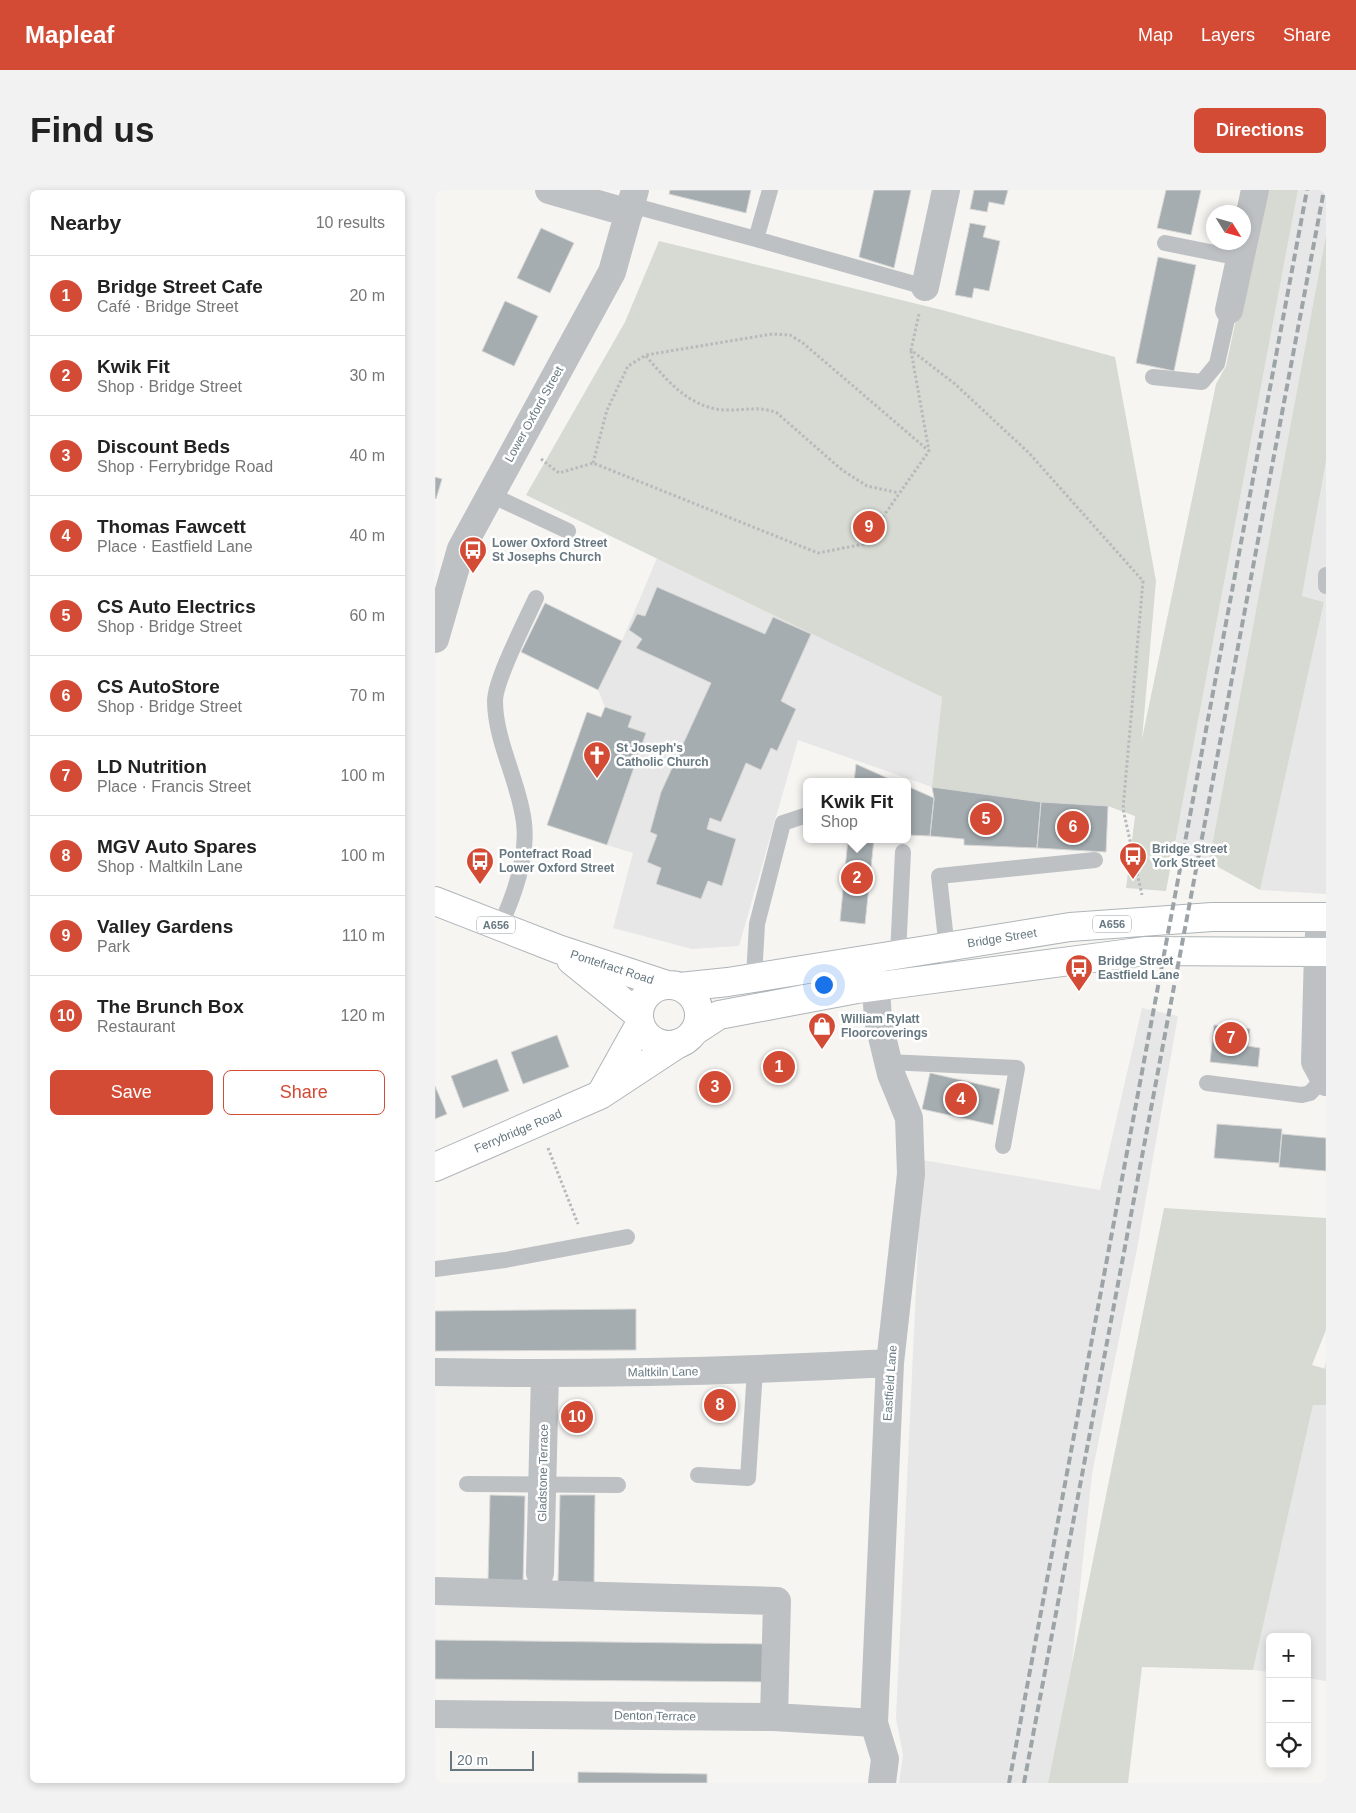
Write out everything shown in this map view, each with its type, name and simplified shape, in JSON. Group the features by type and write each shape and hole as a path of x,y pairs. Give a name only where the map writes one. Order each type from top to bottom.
{"main road":[{"name":"Pontefract Road","path":"435,901 558,949 674,986"},
{"name":"Bridge Street","path":"674,986 754,977 1069,927 1149,921 1326,916"},
{"path":"687,1037 719,1015 875,987 1146,951 1323,944"},
{"name":"Pontefract Road","path":"558,949 640,1019"},
{"name":"A656","path":"674,986 693,997 699,1008 687,1037 663,1045 651,1039 640,1019 643,1001 649,993 674,986"},
{"path":"601,1095 640,1019"},
{"name":"Ferrybridge Road","path":"435,1166 601,1095 687,1037"}],"street":[{"path":"549,190 632,203"},
{"path":"925,287 946,190"},
{"path":"1229,310 1255,190"},
{"name":"Lower Oxford Street","path":"435,639 461,549 612,272 632,203"},
{"path":"1279,916 1309,928 1323,944 1315,1062 1324,1080"},
{"path":"875,987 898,954"},
{"path":"841,963 867,970 875,987"},
{"name":"Eastfield Lane","path":"875,987 878,1020 888,1062 909,1118 911,1174 890,1364 874,1723 885,1759 882,1783"},
{"name":"Maltkiln Lane","path":"435,1372 545,1374 755,1370 890,1364"},
{"name":"Gladstone Terrace","path":"541,1573 545,1374"},
{"path":"435,1591 777,1601 774,1717"},
{"name":"Denton Terrace","path":"435,1714 774,1717 874,1723"}],"lane":[{"path":"756,239 770,190"},
{"path":"632,203 925,287"},
{"path":"1165,243 1240,258"},
{"path":"1153,377 1202,382 1217,364 1229,310"},
{"path":"491,495 569,531"},
{"path":"1326,575 1326,586"},
{"path":"500,926 516,891 524,823 499,729 495,699 500,679 536,598"},
{"path":"754,977 757,924 783,824 803,816"},
{"path":"898,954 903,852"},
{"path":"950,977 939,876 1095,860"},
{"path":"888,1062 1017,1068 1003,1146"},
{"path":"1207,1083 1302,1095 1310,1093 1324,1080"},
{"path":"435,1269 505,1260 627,1237"},
{"path":"698,1475 748,1478 755,1370"},
{"path":"467,1484 542,1486 618,1485"}],"path":[{"path":"519,442 559,474 593,463 818,554 864,544 929,451 911,350 925,287"},
{"path":"593,463 607,410 628,366 646,355 772,334 790,335 803,343 929,451"},
{"path":"911,350 955,384 1029,453 1143,581 1123,810 1135,872 1149,921"},
{"path":"646,355 666,380 687,397 716,409 765,408 777,413 842,470 867,486 899,494"},
{"path":"538,1123 587,1245"}],"shaded area":[{"path":"1264,190 1298,190 1166,891 1126,888 1135,816 1108,806 1041,802 932,787 942,697 526,495 625,322 659,241 942,310 1115,357 1156,581 1142,739 1216,384 1226,366"},
{"path":"1298,190 1326,190 1326,235 1209,862 1173,854"},
{"path":"1326,235 1326,461 1302,596 1324,602 1260,890 1209,862"},
{"path":"1326,461 1326,894 1260,890 1324,602 1302,596"},
{"path":"657,558 942,697 932,787 911,780 911,778 798,740 739,946 692,949 613,928 633,853 607,845 646,734 628,727 631,716 605,707 598,690 622,641"},
{"path":"1142,1008 1178,1016 1137,1249 1092,1474 1072,1663 1048,1783 899,1783 903,1755 896,1718 922,1160 1100,1190"},
{"path":"1164,1208 1326,1218 1326,1330 1312,1365 1326,1369 1326,1405 1313,1405 1253,1670 1142,1667 1128,1783 1048,1783"},
{"path":"1326,1361 1326,1681 1311,1679 1311,1633 1266,1633 1266,1672 1253,1670 1313,1405"}],"building":[{"path":"670,190 751,190 746,213 669,194"},
{"path":"874,190 911,190 894,268 859,257"},
{"path":"974,190 1008,190 1004,205 989,202 987,212 970,209"},
{"path":"1166,190 1201,190 1191,235 1157,228"},
{"path":"970,223 986,226 983,237 1000,241 989,291 974,288 972,298 955,295"},
{"path":"541,228 574,243 550,293 517,278"},
{"path":"1158,257 1196,265 1174,371 1136,363"},
{"path":"505,301 538,316 514,366 482,351"},
{"path":"435,477 442,479 436,499 435,498"},
{"path":"657,587 765,634 773,617 811,634 781,701 796,709 777,751 771,748 761,770 746,763 721,822 710,818 707,829 736,839 722,886 708,881 701,899 656,884 661,868 647,862 657,835 650,832 661,792 711,683 636,648 642,639 629,630 637,614 645,616"},
{"path":"545,603 622,641 598,690 521,652"},
{"name":"St Joseph's Catholic Church","path":"605,707 632,716 628,727 646,733 607,845 547,825 587,712 601,717"},
{"path":"856,764 887,778 854,778"},
{"path":"932,787 1041,802 1037,848 964,845 964,839 930,836 934,798"},
{"path":"911,788 934,798 930,836 911,835"},
{"path":"1041,802 1108,806 1106,852 1037,848"},
{"path":"848,843 874,843 865,924 840,921"},
{"path":"1214,1025 1250,1029 1248,1046 1260,1048 1258,1067 1210,1062"},
{"path":"557,1035 569,1067 523,1084 511,1052"},
{"path":"497,1059 509,1091 463,1108 451,1076"},
{"path":"930,1073 1000,1089 993,1125 922,1109"},
{"path":"435,1086 447,1114 435,1119"},
{"path":"1217,1124 1282,1129 1279,1163 1214,1158"},
{"path":"1282,1134 1326,1138 1326,1171 1279,1167"},
{"path":"636,1309 636,1350 435,1351 435,1311"},
{"path":"490,1495 525,1496 523,1583 488,1582"},
{"path":"560,1495 595,1495 594,1583 558,1582"},
{"path":"435,1640 771,1644 771,1682 435,1679"},
{"path":"578,1772 707,1774 707,1783 578,1783"}],"railway":[{"path":"1009,1783 1307,190"},
{"path":"1024,1783 1324,190"}],"place":[{"name":"Valley Gardens","path":"869,527"},
{"name":"Lower Oxford Street St Josephs Church","path":"473,574"},
{"name":"St Joseph's Catholic Church","path":"597,779"},
{"name":"CS Auto Electrics","path":"986,819"},
{"name":"CS AutoStore","path":"1073,827"},
{"name":"Kwik Fit","path":"857,878"},
{"name":"Bridge Street York Street","path":"1133,880"},
{"name":"Pontefract Road Lower Oxford Street","path":"480,885"},
{"name":"Bridge Street Eastfield Lane","path":"1079,992"},
{"name":"LD Nutrition","path":"1231,1038"},
{"name":"William Rylatt Floorcoverings","path":"822,1050"},
{"name":"Bridge Street Cafe","path":"779,1067"},
{"name":"Discount Beds","path":"715,1087"},
{"name":"Thomas Fawcett","path":"961,1099"},
{"name":"MGV Auto Spares","path":"720,1405"},
{"name":"The Brunch Box","path":"577,1417"}]}
